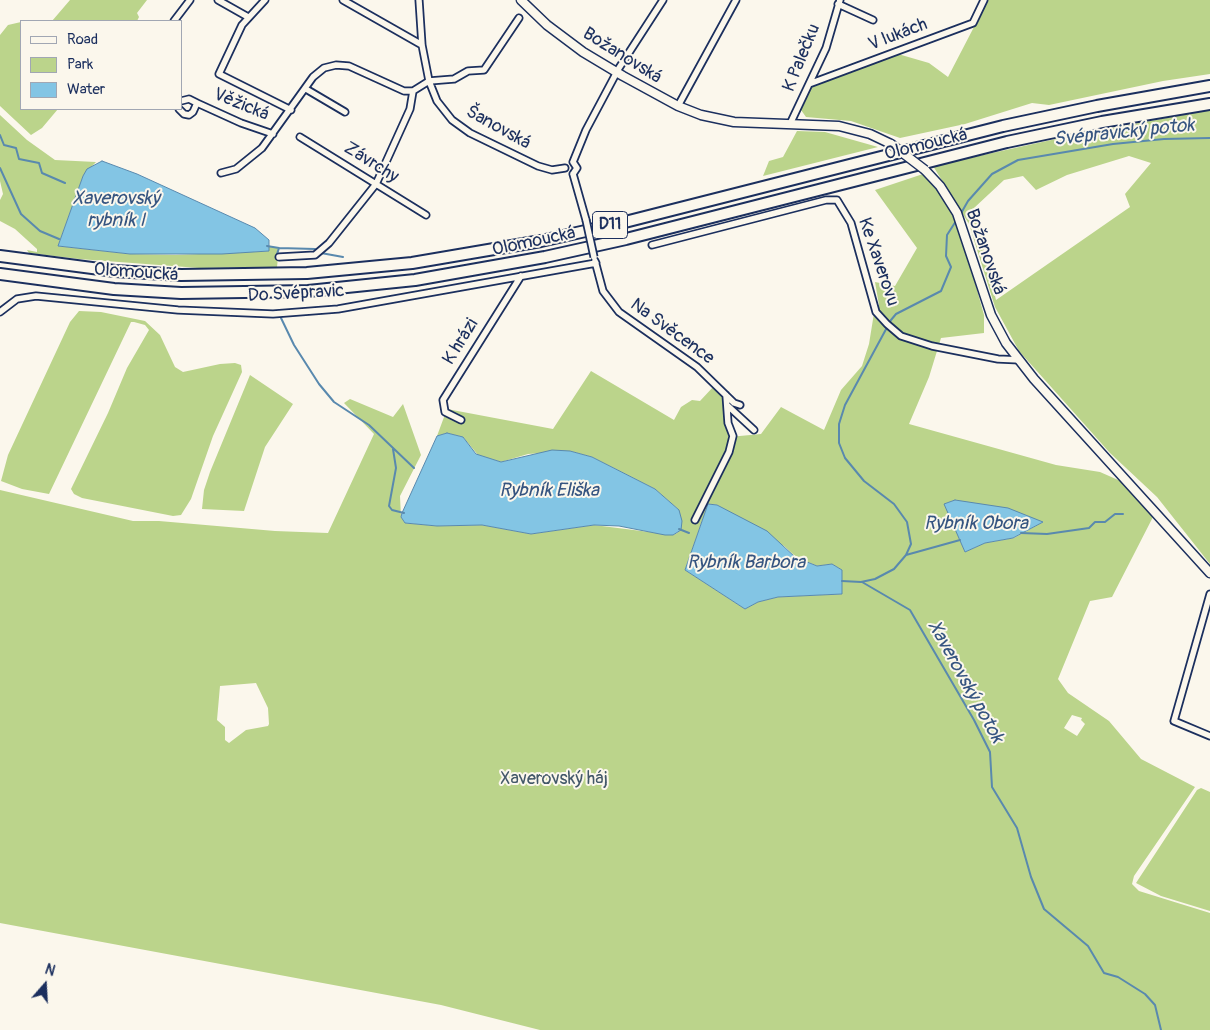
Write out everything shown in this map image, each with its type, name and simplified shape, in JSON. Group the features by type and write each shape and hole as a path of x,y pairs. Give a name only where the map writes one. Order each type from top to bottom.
{"highway":[{"name":"Olomoucká","path":"0,256 97,269 182,275 308,273 412,263 567,235 1003,126 1096,106 1210,86"},
{"name":"Olomoucká","path":"0,274 114,289 181,293 308,291 405,281 545,257 626,239 1007,142 1102,122 1210,104"}],"street":[{"path":"175,20 190,0"},
{"path":"218,0 248,17"},
{"path":"265,0 248,17 219,74 291,110"},
{"path":"343,0 422,44"},
{"name":"Šanovská","path":"419,0 422,44 429,81 437,101 452,120 470,133 542,168 565,168"},
{"name":"Božanovská","path":"521,0 562,36 617,73 678,106 701,115 734,122 823,124 855,129 890,144 925,170 940,186 958,216 991,315 1006,343 1210,573"},
{"path":"573,174 568,174 565,168 568,162 573,162 586,130 617,73 663,0"},
{"path":"678,106 736,0"},
{"name":"V lukách","path":"809,84 973,23 984,0"},
{"name":"K Palečku","path":"790,124 826,48 839,2 873,20"},
{"path":"278,257 315,255 331,240 376,184 410,109 412,90 429,81 454,79 468,71 484,70 519,18"},
{"name":"Věžická","path":"221,173 236,169 262,148 318,71 331,66 342,65 359,70 404,91 412,90"},
{"path":"306,89 345,112"},
{"name":"Věžická","path":"182,101 189,99 241,123 273,134"},
{"name":"Věžická","path":"180,110 184,114 189,115 193,112 197,103"},
{"name":"Závrchy","path":"300,137 426,215"},
{"name":"Na Svěcence","path":"573,162 577,168 573,174 604,291 618,312 697,367 737,405 740,405"},
{"name":"Ke Xaverovu","path":"652,245 826,200 836,200 852,223 876,312 888,326 901,336 932,346 998,360 1020,360"},
{"name":"Do Svépravic","path":"0,312 17,299 36,296 178,310 273,314 338,309 521,276 595,260"},
{"name":"K hrázi","path":"461,420 448,414 444,408 443,400 521,276"},
{"path":"695,520 729,452 733,436 728,423 726,395"},
{"path":"727,404 730,411 754,430"},
{"path":"1210,594 1174,721 1210,736"}],"green space":[{"path":"70,0 147,0 137,13 139,17 138,20 53,20"},
{"path":"988,0 1210,0 1210,74 1163,81 1049,105 1032,103 965,124 900,138 851,121 806,117 801,110 812,86 898,54 929,63 948,77"},
{"path":"20,22 20,110 57,110 42,128 31,135 0,106 0,35 8,25"},
{"path":"1210,110 1210,564 1157,497 1110,453 1019,351 995,307 969,224 933,166 1074,135","holes":["1129,156 1151,163 1125,194 1130,207 996,300 974,208 1004,180 1023,176 1036,190 1067,175"]},
{"path":"0,115 27,140 55,160 96,162 83,176 58,246 130,254 176,255 269,251 269,246 279,248 277,267 199,268 79,259 29,253 27,250 37,252 37,249 15,229 0,221 0,200 3,194 0,181"},
{"path":"797,131 825,132 878,147 763,176 769,161 783,157"},
{"name":"Xaverovský háj","path":"926,173 948,205 963,240 984,315 984,333 941,338 929,377 909,424 1056,465 1100,472 1125,483 1154,515 1112,597 1090,601 1058,679 1068,693 1109,721 1141,759 1195,787 1134,876 1132,884 1139,891 1210,913 1210,1030 540,1030 441,1005 0,923 0,490 133,521 159,521 275,531 328,533 374,434 344,403 350,399 393,417 403,404 421,455 400,496 401,517 405,523 437,526 482,525 531,534 594,525 673,535 681,530 679,510 655,489 592,457 570,451 528,454 501,462 478,455 463,437 447,433 437,436 447,409 553,429 591,371 674,420 681,407 692,400 700,401 714,386 723,397 729,437 761,434 781,407 824,430 841,390 862,366 869,344 875,307 879,305 875,282 895,286 917,248 875,190","holes":["955,500 1043,522 1014,538 985,543 965,552 945,504","708,504 717,505 784,546 795,556 817,566 832,564 842,570 842,594 778,597 758,602 745,609 685,570","256,683 268,708 268,726 246,730 229,743 225,740 225,727 217,720 220,686","1072,715 1082,718 1081,720 1085,724 1077,736 1064,728"]},
{"path":"79,311 101,312 145,321 160,335 175,367 183,372 220,364 235,363 241,365 242,372 213,436 191,499 181,515 173,516 82,498 74,494 71,489 108,413 127,368 149,330 145,325 134,322 131,322 49,494 22,489 1,481 8,455 70,322"},
{"path":"250,375 293,404 265,447 244,511 202,509 204,490 210,472"},
{"path":"1201,788 1210,792 1210,911 1161,896 1136,883 1197,790"}],"water":[{"name":"Xaverovský rybník I","path":"102,161 137,174 255,228 269,240 269,251 222,254 130,254 58,246 83,176 87,169"},
{"name":"Rybník Eliška","path":"447,433 463,437 476,454 501,462 552,450 570,451 592,457 655,489 679,510 682,521 681,530 673,535 665,535 619,526 594,525 531,534 482,525 437,526 405,523 401,517 402,513 437,436"},
{"name":"Rybník Obora","path":"955,500 1008,508 1043,522 1013,538 985,543 965,552 944,504"},
{"name":"Rybník Barbora","path":"708,504 717,505 767,531 795,557 817,566 832,564 842,570 842,594 778,597 758,602 745,609 685,570"}],"waterway":[{"name":"Svépravický potok","path":"0,135 4,145 16,148 19,159 39,163 42,173 65,183"},
{"name":"Svépravický potok","path":"960,215 968,201 992,174 1018,160 1113,144 1164,139 1210,138"},
{"path":"0,168 21,214 40,231 59,239"},
{"name":"Svépravický potok","path":"842,581 861,582 875,579 894,569 906,555 911,544 907,522 894,504 864,481 845,458 839,443 839,424 845,405 891,320 896,314 941,291 951,267 946,256 947,235 956,221"},
{"name":"Svépravický potok","path":"267,246 279,248 277,254"},
{"path":"279,248 315,249"},
{"path":"321,253 343,257"},
{"name":"Svépravický potok","path":"281,318 294,345 319,384 334,402 369,425 414,468"},
{"path":"393,449 396,468 389,506 392,510 404,513"},
{"path":"1021,533 1047,534 1089,528 1095,522 1105,522 1115,514 1123,514"},
{"name":"Svépravický potok","path":"679,529 689,533"},
{"path":"906,555 960,540"},
{"name":"Xaverovský potok","path":"862,582 910,610 974,720 990,752 992,787 1017,828 1031,877 1044,909 1088,946 1104,973 1118,977 1145,994 1155,1005 1161,1030"}]}
